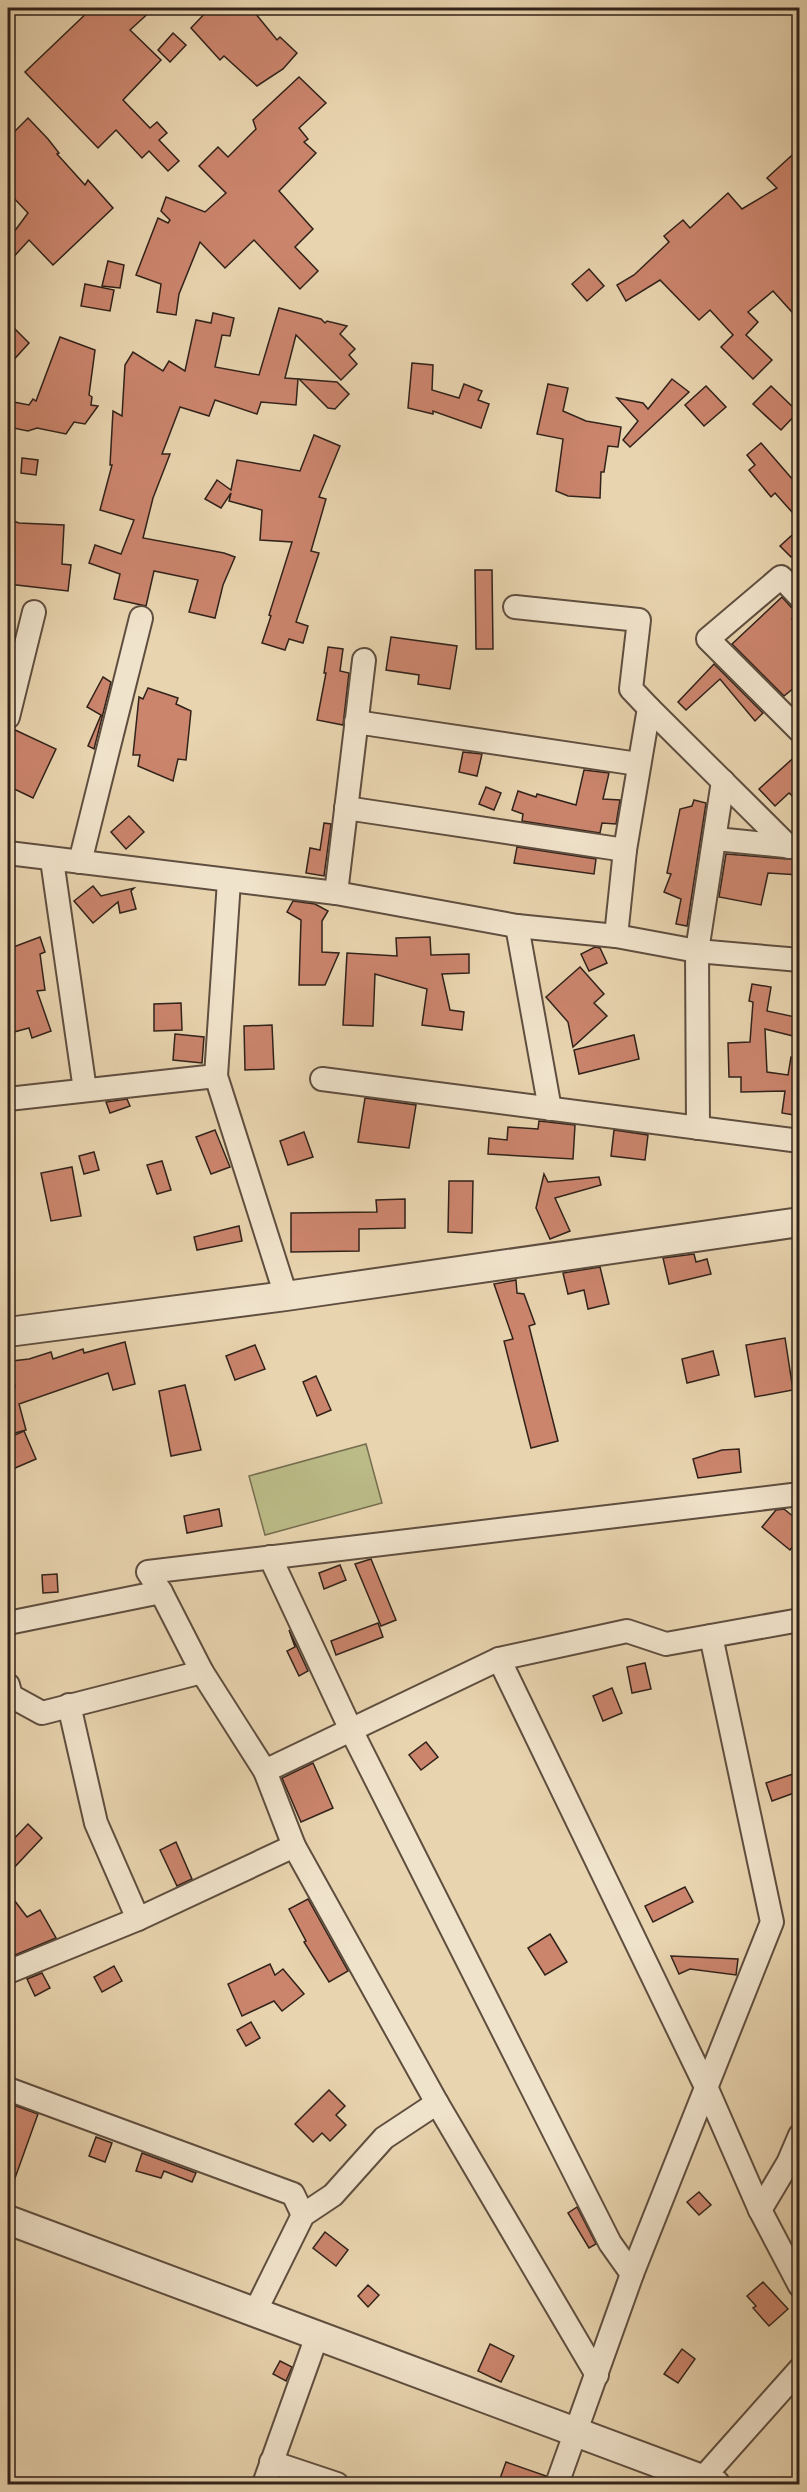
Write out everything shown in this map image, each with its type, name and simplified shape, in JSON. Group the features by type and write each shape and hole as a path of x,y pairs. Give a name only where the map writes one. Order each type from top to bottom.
{"street":[{"path":"800,597 781,578 708,639 800,731"},
{"path":"515,607 639,620 631,689 723,781 794,847"},
{"path":"8,717 34,612"},
{"path":"80,862 141,618"},
{"path":"336,893 364,660"},
{"path":"616,936 625,850 649,708"},
{"path":"356,722 638,764"},
{"path":"698,1128 697,951 716,839 723,781"},
{"path":"346,808 625,850"},
{"path":"716,839 794,847"},
{"path":"8,853 336,893 517,926 616,936 697,951 800,960"},
{"path":"52,860 85,1090"},
{"path":"229,881 216,1076 286,1296"},
{"path":"517,926 550,1109"},
{"path":"8,1099 216,1076"},
{"path":"322,1079 800,1141"},
{"path":"8,1330 286,1296 800,1222"},
{"path":"597,2375 436,2103 294,1846 265,1771 202,1672 161,1592 148,1572 800,1494"},
{"path":"270,1557 351,1730 610,2242 632,2274"},
{"path":"8,1623 161,1592"},
{"path":"265,1771 499,1659 627,1631 666,1644 800,1620"},
{"path":"557,2484 632,2274 772,1922 711,1636"},
{"path":"499,1659 707,2089 760,2210 800,2286"},
{"path":"8,1685 11,1696 42,1713 202,1672"},
{"path":"69,1705 96,1822 138,1918"},
{"path":"8,1972 138,1918 294,1846"},
{"path":"8,2090 294,2194 303,2215"},
{"path":"255,2312 303,2215 333,2195 384,2138 436,2103"},
{"path":"760,2210 788,2163 800,2135"},
{"path":"8,2220 575,2432 693,2480 800,2369"},
{"path":"264,2484 317,2336"},
{"path":"271,2462 337,2484"}],"green space":[{"path":"366,1444 382,1503 265,1535 249,1476"}],"building":[{"path":"92,8 154,8 130,30 161,60 123,100 150,128 157,122 167,133 159,140 179,161 168,171 149,151 142,158 116,130 98,148 25,72"},
{"path":"210,8 251,8 277,40 280,37 297,53 283,69 257,86 224,56 220,60 191,28"},
{"path":"173,33 186,45 170,62 158,50"},
{"path":"299,77 326,103 299,128 308,139 304,142 316,153 279,191 313,229 295,247 318,271 300,289 254,240 225,268 200,242 179,294 176,315 157,312 161,284 136,275 158,218 168,223 170,220 161,211 166,197 205,212 226,193 199,166 218,147 228,157 256,129 253,120"},
{"path":"28,118 85,185 88,180 113,208 53,265 29,240 8,263 8,240 28,213 8,192 8,138"},
{"path":"800,148 800,321 773,291 748,312 758,322 746,335 772,360 753,379 721,347 733,335 710,310 699,320 660,280 626,301 617,285 634,275 669,242 664,236 683,220 690,228 728,193 742,209 777,188 767,178"},
{"path":"108,261 124,265 120,288 102,286"},
{"path":"589,269 604,286 587,301 572,284"},
{"path":"85,284 114,290 110,311 81,306"},
{"path":"279,308 321,319 325,323 327,321 347,326 340,334 355,349 349,355 357,364 341,380 296,335 285,378 298,379 296,405 261,402 257,414 215,400 209,416 180,407 162,454 170,454 153,498 143,538 235,557 223,585 215,618 189,612 198,580 154,571 146,606 114,599 120,574 89,563 95,545 121,554 134,520 100,510 112,465 110,465 113,411 122,416 125,365 133,352 163,371 169,361 185,371 196,320 211,323 213,313 234,318 230,336 222,335 215,367 259,375"},
{"path":"8,322 29,343 8,366"},
{"path":"60,337 95,350 89,395 92,397 91,405 98,406 85,424 74,422 66,434 37,428 28,431 8,427 8,401 29,405 33,399 36,401"},
{"path":"412,363 433,365 432,390 459,398 464,384 482,391 478,400 489,404 481,428 433,411 433,414 408,408"},
{"path":"299,379 337,382 349,394 335,409 328,408"},
{"path":"672,379 689,392 630,447 623,440 638,421 617,398 643,403 648,409"},
{"path":"548,384 568,388 563,411 586,421 621,427 618,447 608,446 604,472 601,472 600,498 568,496 556,491 563,439 537,434"},
{"path":"706,386 726,407 704,426 685,405"},
{"path":"771,386 798,412 781,430 753,404"},
{"path":"314,435 340,446 319,497 326,499 311,551 319,553 296,622 308,626 303,643 289,639 285,650 262,643 292,542 260,540 262,510 229,501 231,493 221,508 205,499 217,480 231,490 237,460 300,471"},
{"path":"761,443 800,488 800,521 775,493 771,497 749,470 755,465 747,455"},
{"path":"22,458 38,460 36,475 21,473"},
{"path":"8,519 19,523 64,525 62,564 71,565 68,591 8,584"},
{"path":"800,528 800,549 791,557 780,546"},
{"path":"475,570 492,570 493,649 476,649"},
{"path":"782,597 791,607 800,610 792,619 800,626 800,683 784,696 732,644"},
{"path":"391,637 457,646 450,689 418,684 419,675 386,670"},
{"path":"328,647 343,649 340,671 349,673 343,725 317,720 326,673 324,673"},
{"path":"714,664 763,713 755,721 720,679 686,710 678,702"},
{"path":"103,677 111,682 94,749 88,746 101,715 87,707"},
{"path":"148,688 178,698 176,704 191,711 186,760 178,759 173,781 138,766 140,755 133,755 139,697 143,699"},
{"path":"13,729 56,749 33,798 8,786 8,730"},
{"path":"463,752 482,754 477,776 459,772"},
{"path":"800,752 800,803 789,793 775,806 759,789"},
{"path":"584,770 609,773 603,799 620,800 616,824 602,823 600,833 522,821 523,814 512,810 518,791 576,805"},
{"path":"486,787 501,793 494,810 479,804"},
{"path":"694,800 706,803 687,926 676,924 681,899 664,892 671,874 667,873 680,809 692,806"},
{"path":"129,816 144,832 126,849 111,832"},
{"path":"324,823 331,824 324,876 306,873 310,848 320,850"},
{"path":"517,847 596,859 594,874 514,863"},
{"path":"726,854 800,860 800,875 768,873 761,905 719,897"},
{"path":"93,886 101,896 134,888 131,891 136,909 120,913 118,902 93,923 74,901"},
{"path":"293,901 315,904 328,911 322,921 322,952 339,953 325,985 299,985 301,920 287,912"},
{"path":"40,937 45,952 40,954 45,990 37,991 51,1031 32,1038 29,1028 14,1032 8,1007 8,949"},
{"path":"430,937 431,955 469,954 469,973 442,974 450,1010 464,1012 462,1030 422,1025 427,989 375,974 373,1026 343,1025 347,953 397,956 396,938"},
{"path":"595,947 600,948 607,963 589,971 581,954"},
{"path":"580,967 604,994 594,1003 607,1016 573,1047 568,1022 546,997"},
{"path":"752,984 771,987 767,1011 800,1018 797,1037 765,1029 767,1072 788,1075 791,1057 800,1058 800,1116 782,1113 785,1091 741,1092 741,1077 729,1077 728,1043 750,1042 753,1002 749,1001"},
{"path":"181,1003 182,1030 154,1031 154,1004"},
{"path":"272,1025 274,1069 245,1070 244,1026"},
{"path":"175,1034 204,1037 202,1063 173,1060"},
{"path":"634,1035 639,1059 579,1074 574,1050"},
{"path":"365,1098 416,1105 409,1148 358,1142"},
{"path":"127,1099 130,1106 110,1113 106,1102"},
{"path":"539,1121 575,1125 573,1159 488,1154 489,1138 507,1140 508,1127 538,1129"},
{"path":"215,1130 230,1167 211,1174 196,1137"},
{"path":"614,1130 648,1135 645,1160 611,1156"},
{"path":"304,1132 313,1157 288,1165 280,1141"},
{"path":"94,1152 99,1170 84,1174 79,1156"},
{"path":"162,1161 171,1190 157,1194 147,1165"},
{"path":"72,1167 81,1216 51,1221 41,1173"},
{"path":"544,1174 548,1182 599,1177 601,1185 555,1198 570,1231 550,1239 536,1208"},
{"path":"449,1181 473,1181 472,1233 448,1232"},
{"path":"405,1199 405,1228 359,1229 359,1251 291,1252 291,1213 377,1212 376,1200"},
{"path":"239,1226 242,1241 197,1250 194,1237"},
{"path":"694,1254 696,1262 707,1259 711,1274 669,1284 663,1258"},
{"path":"600,1267 609,1304 588,1309 584,1290 568,1294 563,1273"},
{"path":"516,1280 517,1293 524,1294 535,1324 529,1326 558,1441 531,1448 504,1341 513,1339 494,1284"},
{"path":"785,1338 793,1390 755,1397 746,1345"},
{"path":"125,1342 135,1384 113,1390 108,1373 19,1404 26,1430 11,1434 8,1422 8,1380 12,1379 15,1388 12,1361 29,1359 51,1352 53,1359 83,1349 84,1353"},
{"path":"255,1345 265,1369 235,1380 226,1356"},
{"path":"713,1351 719,1375 687,1383 682,1359"},
{"path":"316,1376 331,1410 317,1416 303,1382"},
{"path":"185,1385 201,1450 171,1456 159,1391"},
{"path":"24,1431 36,1459 8,1471 8,1438"},
{"path":"739,1449 741,1472 698,1478 693,1459 722,1450"},
{"path":"219,1509 222,1526 187,1533 184,1516"},
{"path":"784,1509 800,1522 800,1538 790,1550 762,1527 776,1510"},
{"path":"371,1559 396,1620 381,1626 355,1564"},
{"path":"340,1565 346,1580 324,1589 319,1573"},
{"path":"57,1574 58,1592 43,1593 42,1575"},
{"path":"378,1623 383,1637 336,1655 331,1641"},
{"path":"289,1630 308,1671 299,1676 287,1651 295,1647"},
{"path":"645,1663 651,1689 632,1693 627,1667"},
{"path":"612,1688 622,1713 603,1721 593,1696"},
{"path":"426,1742 438,1757 421,1770 409,1755"},
{"path":"313,1763 333,1808 301,1822 282,1778"},
{"path":"796,1773 800,1788 793,1790 794,1793 772,1801 766,1783"},
{"path":"28,1824 42,1838 8,1874 8,1845"},
{"path":"176,1842 192,1879 177,1886 160,1850"},
{"path":"685,1887 693,1902 653,1922 645,1906"},
{"path":"8,1892 27,1917 40,1910 56,1938 8,1958"},
{"path":"308,1899 348,1971 329,1982 304,1942 306,1941 289,1909"},
{"path":"550,1934 567,1962 545,1975 528,1948"},
{"path":"671,1956 738,1959 736,1975 690,1969 679,1974"},
{"path":"270,1964 275,1975 283,1969 304,1994 282,2011 274,2001 242,2016 228,1984"},
{"path":"114,1966 122,1981 102,1992 94,1977"},
{"path":"42,1973 50,1988 35,1996 27,1979"},
{"path":"251,2022 260,2038 246,2046 237,2030"},
{"path":"329,2090 345,2106 336,2115 346,2125 330,2141 322,2133 313,2142 295,2124"},
{"path":"8,2103 38,2114 10,2192 8,2191"},
{"path":"96,2137 112,2143 105,2162 89,2156"},
{"path":"142,2153 196,2173 192,2182 164,2171 161,2178 136,2171"},
{"path":"699,2192 711,2205 699,2215 687,2202"},
{"path":"577,2207 596,2244 589,2248 568,2213"},
{"path":"325,2232 348,2250 336,2266 313,2248"},
{"path":"763,2282 788,2309 769,2326 753,2308 756,2306 747,2296"},
{"path":"368,2285 379,2295 368,2307 358,2296"},
{"path":"490,2344 514,2356 501,2382 478,2371"},
{"path":"682,2349 695,2359 678,2383 664,2374"},
{"path":"280,2361 292,2367 286,2381 273,2374"},
{"path":"506,2462 546,2476 544,2484 498,2484"}]}
